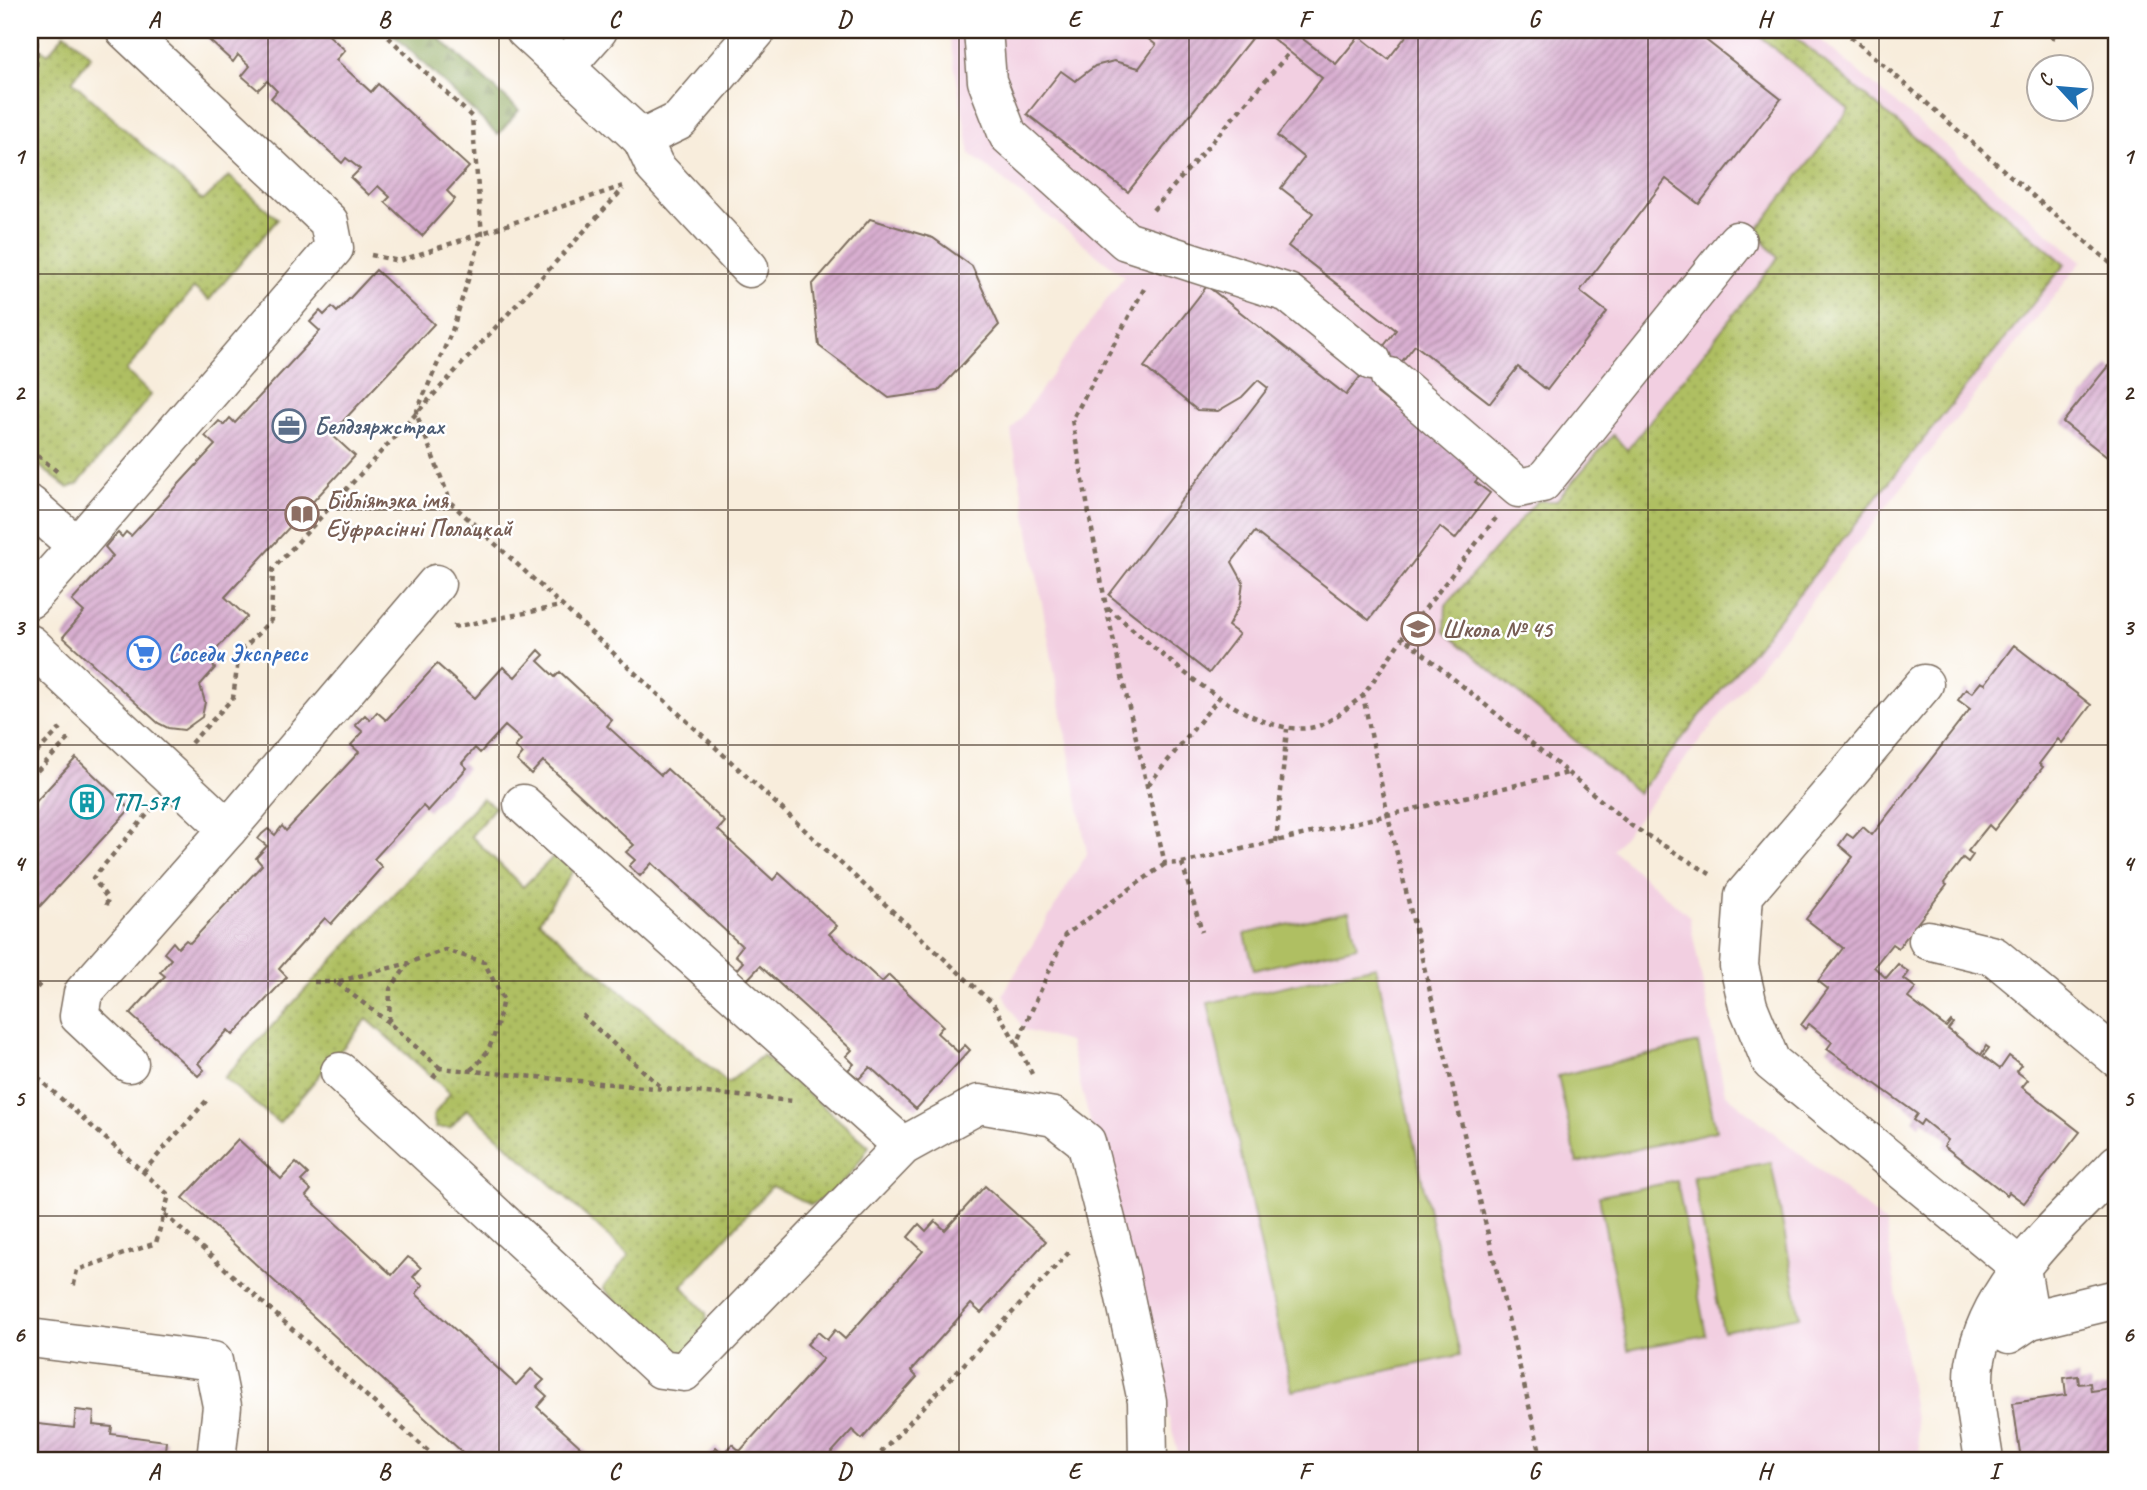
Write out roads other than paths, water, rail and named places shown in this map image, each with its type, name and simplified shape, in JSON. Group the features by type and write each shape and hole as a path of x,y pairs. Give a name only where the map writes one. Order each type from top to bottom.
{"lane":[{"path":"30,599 334,248 329,222 125,30"},
{"path":"526,30 642,139 655,167 749,268"},
{"path":"565,67 598,30"},
{"path":"642,139 679,121 757,30"},
{"path":"983,30 987,80 1008,135 1126,241 1288,293 1519,488 1542,483 1737,241"},
{"path":"30,505 77,546"},
{"path":"129,1063 79,1016 83,993 228,829 436,584"},
{"path":"30,644 228,829"},
{"path":"1924,684 1744,895 1739,966 1748,1006 1771,1062 2021,1268 2030,1320"},
{"path":"523,804 903,1146"},
{"path":"1928,940 1994,956 2117,1058"},
{"path":"340,1072 661,1368 684,1372 903,1146 979,1104 1054,1117 1086,1142 1120,1274 1147,1401 1148,1460"},
{"path":"1984,1460 1975,1367 1983,1332 2021,1268 2117,1164"},
{"path":"1975,1367 2000,1340 2030,1320 2117,1299"},
{"path":"30,1338 213,1361 222,1406 216,1460"}],"place":[{"name":"Белдзяржстрах","path":"289,426"},
{"name":"Бібліятэка імя Еўфрасінні Полацкай","path":"302,514"},
{"name":"Школа № 45","path":"1418,629"},
{"name":"Соседи Экспресс","path":"144,653"},
{"name":"ТП-571","path":"87,802"}]}
